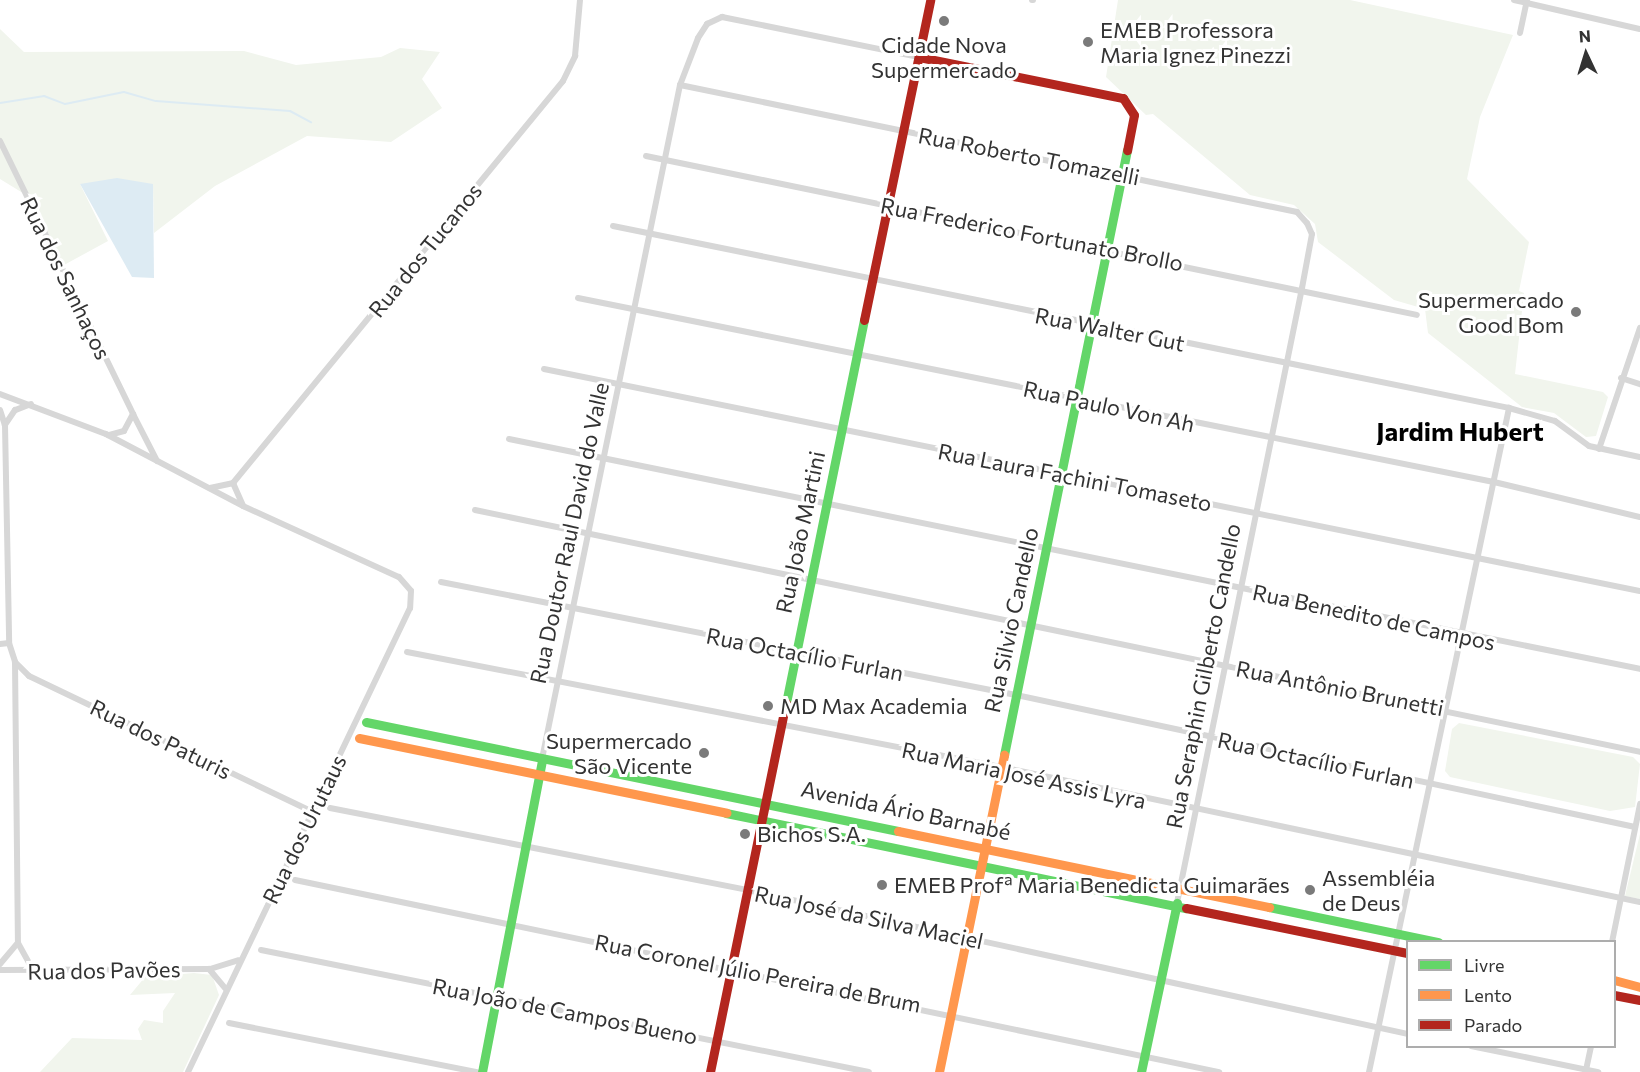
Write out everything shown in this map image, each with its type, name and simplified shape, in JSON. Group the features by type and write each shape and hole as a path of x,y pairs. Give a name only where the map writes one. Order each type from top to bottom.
{"street":[{"name":"Rua dos Tucanos","path":"233,483 563,81 575,56 580,0"},
{"name":"Rua João Martini","path":"710,1072 930,0"},
{"path":"1514,0 1640,29"},
{"path":"1520,33 1526,1"},
{"name":"Rua Doutor Raul David do Valle","path":"482,1072 527,848 542,759 680,85 698,38 707,24 722,17 919,57"},
{"name":"Rua Silvio Candello","path":"919,57 1123,98 1134,116 939,1072"},
{"name":"Rua Roberto Tomazelli","path":"680,85 1297,212 1312,234 1302,288"},
{"name":"Rua dos Sanhaços","path":"0,141 157,462"},
{"name":"Rua Frederico Fortunato Brollo","path":"646,156 1302,288 1418,315"},
{"name":"Rua Walter Gut","path":"613,226 1091,326 1509,408 1555,421 1599,449"},
{"name":"Rua Seraphin Gilberto Candello","path":"1141,1072 1302,288"},
{"name":"Rua Paulo Von Ah","path":"578,298 1271,440 1494,482 1640,517"},
{"path":"1640,328 1621,378 1599,449 1640,457"},
{"name":"Rua Laura Fachini Tomaseto","path":"544,369 1478,556 1640,591"},
{"path":"1621,378 1640,384"},
{"path":"0,394 34,404 106,434 243,506"},
{"path":"5,425 15,410 34,404"},
{"path":"1369,1072 1509,408"},
{"path":"0,410 5,425 9,643 15,662 18,943 29,963 44,971"},
{"path":"106,434 124,431 132,414"},
{"name":"Rua Benedito de Campos","path":"509,439 1460,635 1640,669"},
{"path":"210,488 233,483 243,506"},
{"name":"Rua dos Urutaus","path":"188,1072 410,608 408,584 243,506"},
{"name":"Rua Antônio Brunetti","path":"475,510 1031,622 1224,665 1445,708 1640,752"},
{"name":"Rua Octacílio Furlan","path":"441,582 1016,695 1635,827"},
{"path":"0,644 9,643"},
{"name":"Rua Maria José Assis Lyra","path":"407,652 780,727 1001,767 1194,812 1640,902"},
{"name":"Rua dos Paturis","path":"15,662 29,676 311,811"},
{"name":"Avenida Ário Barnabé","path":"366,722 1181,885 1428,940"},
{"path":"397,745 393,735 401,729"},
{"name":"Avenida Ário Barnabé","path":"358,738 539,778 762,819 1177,903 1406,953"},
{"path":"1612,940 1640,804"},
{"name":"Rua José da Silva Maciel","path":"330,808 747,891 1406,1034"},
{"name":"Rua Coronel Júlio Pereira de Brum","path":"295,880 951,1012 1219,1072"},
{"path":"0,964 18,943"},
{"name":"Rua João de Campos Bueno","path":"261,950 868,1072"},
{"name":"Rua dos Pavões","path":"0,970 209,969 236,963 243,953"},
{"name":"Rua dos Pavões","path":"209,969 223,980 223,995"},
{"path":"1616,981 1640,987"},
{"path":"1616,995 1640,1000"},
{"path":"229,1023 477,1072"},
{"path":"1477,1048 1598,1072"},
{"path":"1586,1070 1591,1048"}],"shaded area":[{"path":"1118,0 1350,0 1513,35 1480,117 1467,179 1529,242 1519,291 1524,293 1515,374 1603,392 1608,397 1596,436 1586,437 1554,413 1522,407 1428,333 1425,309 1394,300 1318,242 1315,224 1294,205 1250,195 1153,114 1146,115 1106,77"},
{"path":"0,29 24,52 244,51 296,65 381,57 400,48 440,52 422,79 442,108 391,142 307,136 215,186 154,233 153,184 80,184 108,241 64,265 31,198 0,179"},
{"path":"117,178 153,184 154,278 132,277 80,184"},
{"path":"1459,723 1633,757 1640,764 1635,807 1610,811 1450,777 1445,771 1452,729"},
{"path":"1640,834 1640,899 1625,896"},
{"path":"194,973 212,975 219,995 183,1072 40,1072 72,1038 142,1040 138,1029 144,1020 163,1023 163,1011 175,993 130,995 145,977"}],"waterway":[{"path":"0,103 44,96 65,104 124,92 156,101 290,111 311,122"}],"traffic: fast":[{"path":"1004,755 1127,150"},
{"path":"786,703 864,320"},
{"path":"366,722 898,831"},
{"path":"482,1072 542,759"},
{"path":"726,813 1186,908"},
{"path":"1141,1072 1177,903"},
{"path":"1269,907 1428,940"}],"traffic: slow":[{"path":"359,738 726,813"},
{"path":"939,1072 1004,755"},
{"path":"898,831 1269,907"},
{"path":"1616,981 1640,987"}],"traffic: jam":[{"path":"864,320 930,0"},
{"path":"919,57 1123,98 1134,115 1127,150"},
{"path":"710,1072 786,703"},
{"path":"1186,908 1406,953"},
{"path":"1616,995 1640,1000"}],"place":[{"name":"Cidade Nova Supermercado","path":"944,21"},
{"name":"EMEB Professora Maria Ignez Pinezzi","path":"1088,42"},
{"name":"Supermercado Good Bom","path":"1576,312"},
{"name":"MD Max Academia","path":"768,706"},
{"name":"Supermercado São Vicente","path":"704,753"},
{"name":"Bichos S.A.","path":"745,834"},
{"name":"EMEB Profª Maria Benedicta Guimarães","path":"882,885"},
{"name":"Assembléia de Deus","path":"1310,890"}],"district":[{"name":"Jardim Hubert","path":"1460,431"}]}
